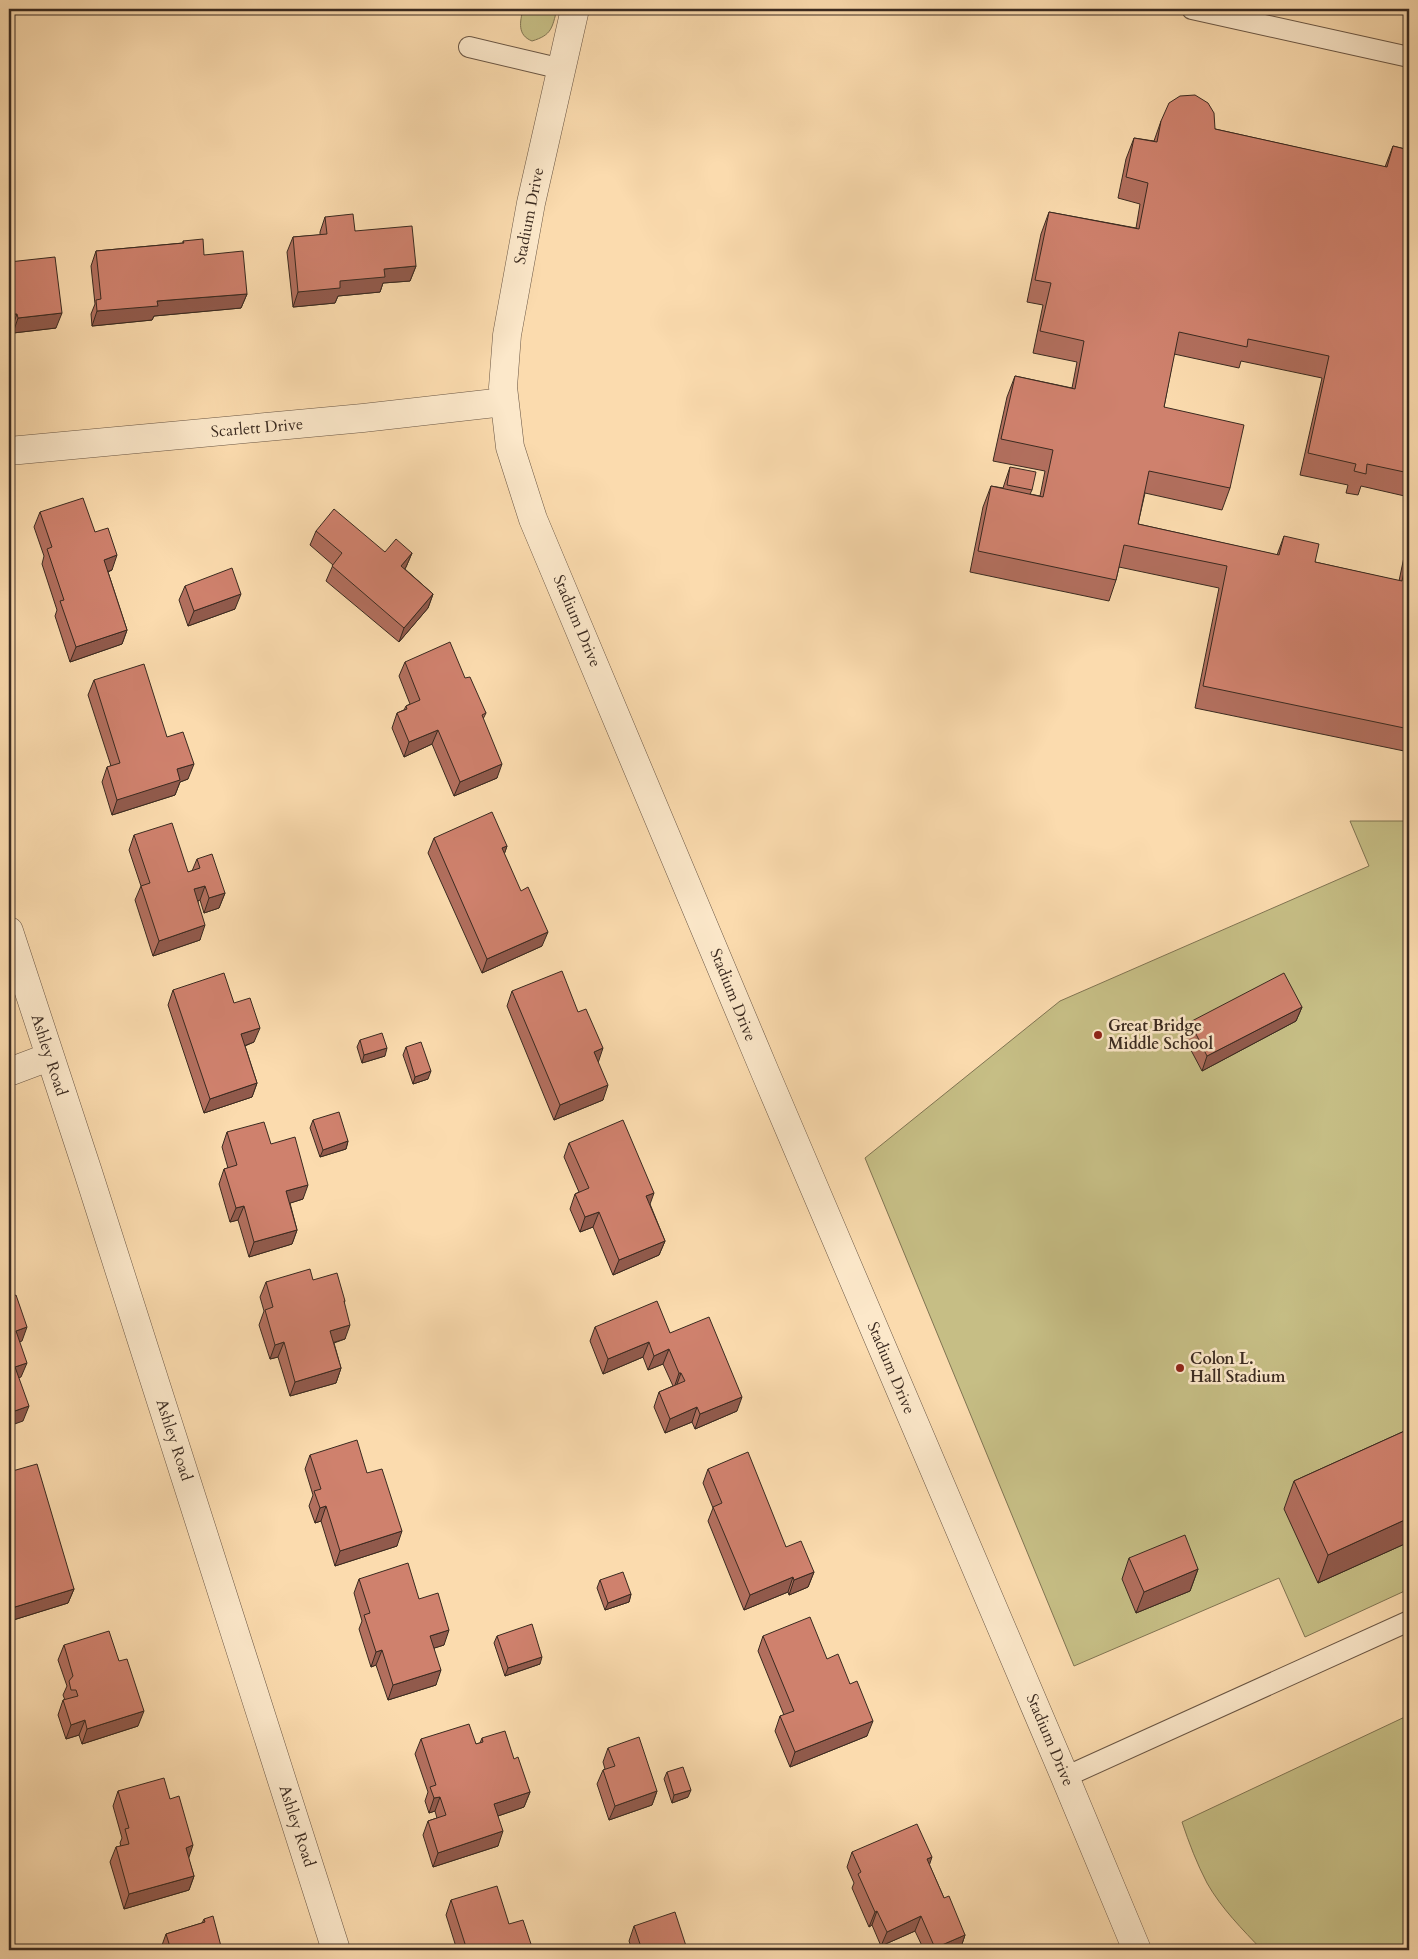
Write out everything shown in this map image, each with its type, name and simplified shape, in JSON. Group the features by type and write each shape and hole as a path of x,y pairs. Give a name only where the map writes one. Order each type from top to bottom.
{"street":[{"name":"Stadium Drive","path":"575,9 531,203 507,335 502,387 510,447 534,519 764,1072 1066,1777 1137,1950"},
{"name":"Scarlett Drive","path":"9,451 363,418 504,402"},
{"name":"Ashley Road","path":"9,931 94,1190 336,1950"},
{"path":"9,1072 49,1057"}],"lane":[{"path":"1192,9 1409,57"},
{"path":"469,47 562,69"},
{"path":"1066,1777 1409,1621"}],"shaded area":[{"path":"523,9 557,9 552,26 544,36 532,41 524,35 521,28"},
{"name":"Colon L. Hall Stadium","path":"1350,821 1409,821 1409,1589 1305,1637 1279,1578 1074,1666 865,1158 1060,1001 1369,866"},
{"path":"1409,1715 1409,1950 1262,1950 1219,1901 1207,1883 1190,1846 1182,1822"}],"building":[{"path":"1195,95 1208,103 1214,113 1215,129 1387,167 1393,146 1409,150 1409,473 1367,464 1366,474 1354,471 1356,464 1308,453 1329,356 1248,339 1247,347 1179,332 1164,407 1244,425 1230,488 1149,471 1138,524 1279,555 1284,536 1319,544 1315,562 1402,581 1409,549 1409,729 1203,686 1227,566 1124,545 1116,580 978,551 991,486 1043,497 1053,450 1001,439 1015,376 1075,389 1084,341 1040,331 1051,283 1035,280 1049,212 1139,229 1148,183 1126,177 1134,138 1157,142 1161,121 1169,103 1180,96"},
{"path":"353,214 355,231 412,226 416,266 384,269 385,277 340,281 340,288 298,292 293,237 327,234 325,217"},
{"path":"203,239 204,255 243,251 247,294 157,301 158,306 97,311 96,300 101,299 96,251 184,243 183,241"},
{"path":"55,257 62,313 18,318 17,314 9,314 9,262"},
{"path":"1010,467 1036,472 1032,490 1007,485"},
{"path":"83,498 95,532 108,528 117,555 104,560 127,630 76,647 60,601 64,600 47,549 52,547 40,512"},
{"path":"334,509 385,552 396,539 412,553 401,566 433,594 404,628 332,566 342,553 316,531"},
{"path":"232,568 241,594 194,611 185,586"},
{"path":"450,642 465,678 470,677 486,713 482,715 502,764 460,782 438,730 409,742 397,713 407,709 406,706 420,700 405,662"},
{"path":"144,664 167,737 183,732 194,764 177,769 180,780 117,800 107,767 120,763 94,680"},
{"path":"492,812 507,846 502,848 521,891 528,887 548,932 487,959 434,838"},
{"path":"172,823 188,872 200,868 197,859 212,854 225,893 209,898 205,886 194,889 205,925 159,941 141,886 150,883 134,835"},
{"path":"562,971 578,1012 586,1009 603,1048 594,1052 608,1085 560,1105 512,991"},
{"path":"224,973 234,1003 250,998 260,1028 241,1034 257,1083 210,1099 173,990"},
{"path":"1284,973 1302,1007 1207,1056 1190,1022"},
{"path":"382,1033 387,1048 364,1055 360,1040"},
{"path":"421,1042 431,1071 415,1077 406,1047"},
{"path":"339,1112 348,1141 323,1150 313,1120"},
{"path":"623,1120 654,1193 646,1196 665,1241 619,1260 599,1212 585,1217 575,1194 589,1188 569,1143"},
{"path":"264,1122 271,1144 295,1137 308,1185 286,1191 297,1230 254,1242 244,1206 236,1208 224,1169 237,1165 227,1132"},
{"path":"310,1269 313,1280 337,1273 350,1325 330,1331 341,1368 295,1382 284,1342 275,1345 265,1310 273,1307 266,1282"},
{"path":"16,1295 27,1327 16,1331 27,1363 15,1367 29,1406 9,1413 9,1298"},
{"path":"657,1301 670,1333 709,1317 742,1397 700,1414 697,1407 670,1419 659,1392 685,1381 681,1373 679,1373 669,1349 654,1356 649,1342 608,1359 595,1327"},
{"path":"1409,1429 1409,1518 1328,1555 1294,1481"},
{"path":"357,1440 367,1473 382,1469 402,1531 340,1551 326,1506 320,1508 314,1491 321,1489 310,1455"},
{"path":"748,1452 786,1547 801,1541 814,1572 794,1580 793,1577 750,1595 713,1507 722,1503 708,1469"},
{"path":"37,1464 74,1589 15,1607 9,1586 9,1472"},
{"path":"1185,1535 1198,1569 1144,1592 1129,1558"},
{"path":"408,1563 419,1599 438,1593 449,1630 430,1636 441,1670 393,1685 382,1650 376,1652 364,1615 370,1613 359,1579"},
{"path":"623,1572 631,1594 608,1603 600,1580"},
{"path":"810,1617 827,1659 838,1654 850,1684 857,1681 873,1721 795,1752 780,1716 794,1711 763,1636"},
{"path":"532,1624 542,1657 508,1668 497,1636"},
{"path":"109,1631 119,1661 127,1659 144,1711 87,1729 85,1720 71,1725 63,1700 78,1696 76,1690 71,1690 69,1681 73,1676 64,1645"},
{"path":"469,1724 476,1744 483,1742 482,1738 505,1731 514,1759 518,1757 530,1792 494,1804 503,1831 438,1853 428,1821 446,1815 440,1797 434,1798 430,1787 436,1785 421,1739"},
{"path":"639,1737 657,1791 615,1806 603,1770 615,1766 608,1748"},
{"path":"683,1767 691,1790 674,1795 667,1772"},
{"path":"164,1778 170,1799 179,1796 193,1845 186,1848 194,1876 129,1894 116,1847 129,1844 125,1829 129,1828 118,1791"},
{"path":"917,1824 932,1857 927,1859 944,1898 949,1896 965,1935 935,1948 921,1916 887,1932 877,1911 875,1912 858,1874 861,1872 852,1852"},
{"path":"497,1886 509,1924 523,1920 533,1950 467,1950 451,1900"},
{"path":"675,1912 687,1949 642,1950 634,1926"},
{"path":"213,1916 222,1950 171,1950 166,1934 205,1922 204,1919"}],"place":[{"name":"Great Bridge Middle School","path":"1098,1035"},
{"name":"Colon L. Hall Stadium","path":"1180,1368"}]}
